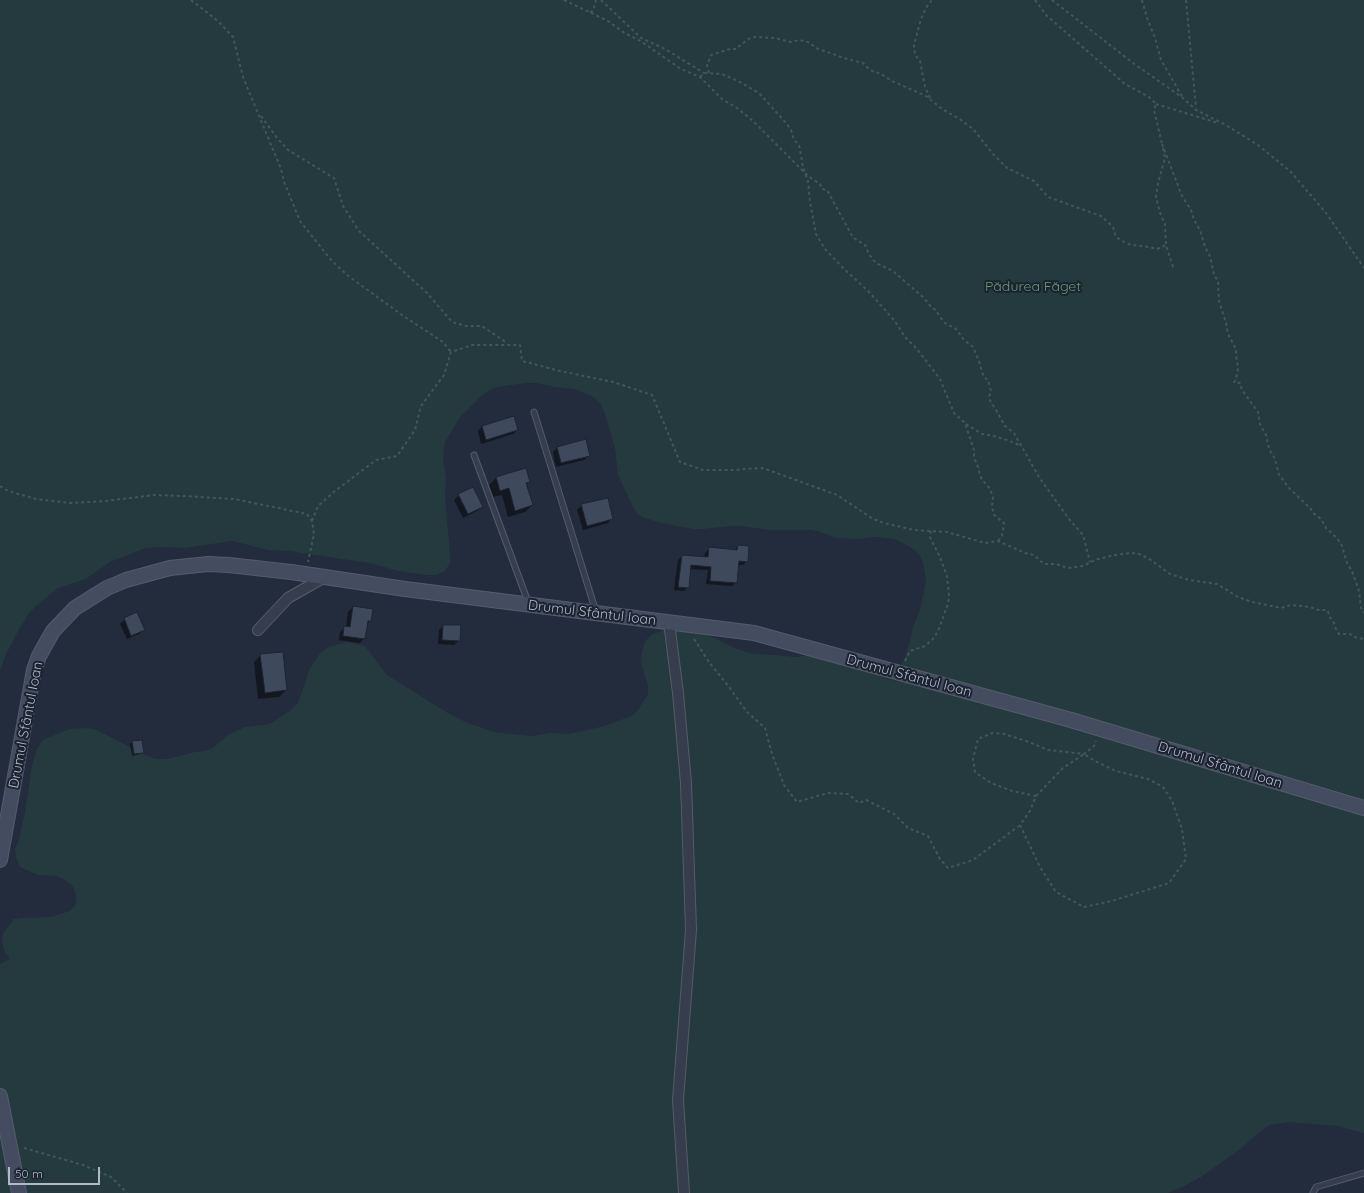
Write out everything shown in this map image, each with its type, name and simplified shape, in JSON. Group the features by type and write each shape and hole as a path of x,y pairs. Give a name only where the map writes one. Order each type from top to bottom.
{"main road":[{"name":"Drumul Sfântul Ioan","path":"0,860 34,670 39,656 53,631 75,608 107,588 126,580 170,568 208,564 229,565 754,633 1103,730 1364,808"},
{"path":"0,1096 19,1193"}],"street":[{"path":"258,630 288,598 323,578"},
{"path":"669,622 678,693 686,783 691,930 678,1100 684,1193"}],"lane":[{"path":"534,412 596,613"},
{"path":"474,455 529,605"},
{"path":"1313,1193 1316,1187 1364,1173"}],"path":[{"path":"191,0 218,21 233,37 243,77 259,113 300,221 332,260 347,275 402,315 443,342 451,352"},
{"path":"564,0 608,21 622,32 642,42 681,69 700,77 722,99 737,108 753,121 806,174 820,184 822,189 827,190 851,234 855,239 865,245 874,260 878,264 893,271 924,298 932,308 936,310 945,323 956,329 964,340 973,347 982,372 988,380 991,391 991,403 1005,426 1014,433 1039,477 1069,519 1083,535 1090,563"},
{"path":"590,12 593,11 596,0"},
{"path":"601,0 641,38 665,49 704,73 722,74 759,93 787,124 791,130 794,140 799,145 809,188 813,223 816,234 825,249 868,291 894,320 905,337 917,349 940,380 954,413 965,423 982,434 1010,441 1021,446"},
{"path":"932,0 921,19 914,45 915,55 920,61 925,87 932,100"},
{"path":"1035,0 1046,15 1125,84 1149,97 1156,104 1224,124"},
{"path":"1052,0 1133,63 1183,98 1196,110 1224,124 1258,145 1291,172 1326,213 1364,268"},
{"path":"1142,0 1161,60 1183,98"},
{"path":"1186,0 1196,110"},
{"path":"709,73 707,66 711,55 730,49 736,49 748,39 765,37 791,42 799,40 808,42 818,49 863,63 870,70 926,96 942,109 973,129 993,154 1008,168 1034,181 1048,197 1101,216 1113,227 1116,237 1131,246 1157,249 1166,245"},
{"path":"700,77 704,73"},
{"path":"1156,104 1154,110 1165,158 1156,197 1160,213 1165,224 1166,245 1174,270"},
{"path":"259,113 277,138 288,150 334,178 343,206 359,231 427,293 452,322 466,326 482,326 508,344"},
{"path":"1162,144 1182,196 1200,230 1205,247 1210,256 1214,275 1218,281 1219,301 1228,334 1236,349 1238,368 1236,380 1234,382 1240,384 1242,390 1258,412 1260,424 1266,435 1269,449 1275,460 1279,475 1289,488 1311,509 1312,512 1321,519 1326,528 1337,538 1342,546 1347,564 1352,571 1364,613"},
{"path":"451,352 472,345 520,345 522,361 613,382 652,394 680,462 703,470 763,468 837,495 873,519 894,526 914,530 947,532 985,543 998,541 1025,553 1034,555 1044,564 1056,564 1068,568 1083,566 1114,555 1132,553 1139,554 1148,558 1170,574 1189,580 1217,584 1238,597 1252,602 1281,608 1291,605 1310,607 1318,610 1327,610 1328,616 1334,623 1339,634 1350,634 1354,637 1364,639"},
{"path":"312,521 318,506 335,491 376,460 397,456 415,430 421,406 444,375 451,352"},
{"path":"965,423 981,478 990,488 993,497 992,507 994,515 1004,523 1002,536 998,541"},
{"path":"0,486 8,491 36,499 70,503 106,501 154,495 234,499 307,514 312,521 314,534 306,575"},
{"path":"900,673 910,651 925,646 933,639 938,631 948,604 949,595 947,576 930,537 931,531"},
{"path":"691,634 709,662 729,687 746,712 765,728 772,754 784,786 797,802 828,792 848,794 859,803 866,800 894,814 908,828 928,836 940,859 948,868 973,860 1020,825 1030,811 1036,796 1063,768 1094,746 1103,730"},
{"path":"1020,825 1040,867 1056,892 1084,907 1112,901 1169,883 1186,859 1182,829 1172,801 1163,787 1148,779 1116,771 1084,754 1048,750 1004,734 992,733 978,739 973,759 975,772 992,783 1012,791 1036,796"},
{"path":"9,1144 84,1165 111,1177 127,1193"}],"green space":[{"name":"Pădurea Făget","path":"0,0 1364,0 1364,1133 1337,1126 1289,1122 1270,1125 1239,1150 1201,1177 1168,1193 0,1193 0,964 10,959 5,952 2,943 3,933 14,919 51,917 70,911 76,904 76,895 73,886 57,876 38,875 20,867 16,858 15,849 19,840 25,812 32,765 38,747 43,740 69,729 87,728 97,730 147,756 157,759 167,759 205,751 213,748 228,735 245,727 264,725 273,722 291,710 298,703 310,668 321,652 329,647 347,642 365,646 387,675 451,715 494,732 531,736 550,733 568,734 578,732 605,726 631,716 638,710 648,694 648,685 642,667 641,657 646,640 653,634 671,628 698,630 732,647 749,653 796,657 815,654 896,681 920,610 926,581 923,562 919,554 912,548 895,539 875,537 856,539 836,538 817,531 769,530 741,526 693,529 661,523 642,517 635,511 618,475 615,448 604,411 600,403 592,396 574,389 527,383 497,387 488,391 460,417 445,442 443,460 446,478 445,497 450,563 445,571 436,575 427,575 398,571 370,563 292,551 268,550 232,541 184,548 146,548 110,562 86,579 58,588 36,606 29,613 19,629 6,654 0,671"}],"building":[{"path":"514,416 518,430 486,440 482,426"},
{"path":"586,439 590,456 561,463 557,447"},
{"path":"526,468 530,482 526,483 533,505 515,511 509,488 500,491 496,477"},
{"path":"473,487 483,507 468,514 458,494"},
{"path":"608,498 613,519 587,526 581,504"},
{"path":"738,545 749,546 748,562 739,561 737,583 710,581 711,567 691,565 689,588 678,587 682,555 708,557 709,547 737,550"},
{"path":"353,606 373,609 371,621 368,621 365,639 343,636 344,626 350,627"},
{"path":"137,612 145,630 131,636 124,618"},
{"path":"443,625 461,625 460,641 442,640"},
{"path":"283,652 287,690 265,693 260,654"},
{"path":"142,740 144,753 134,754 132,741"}]}
